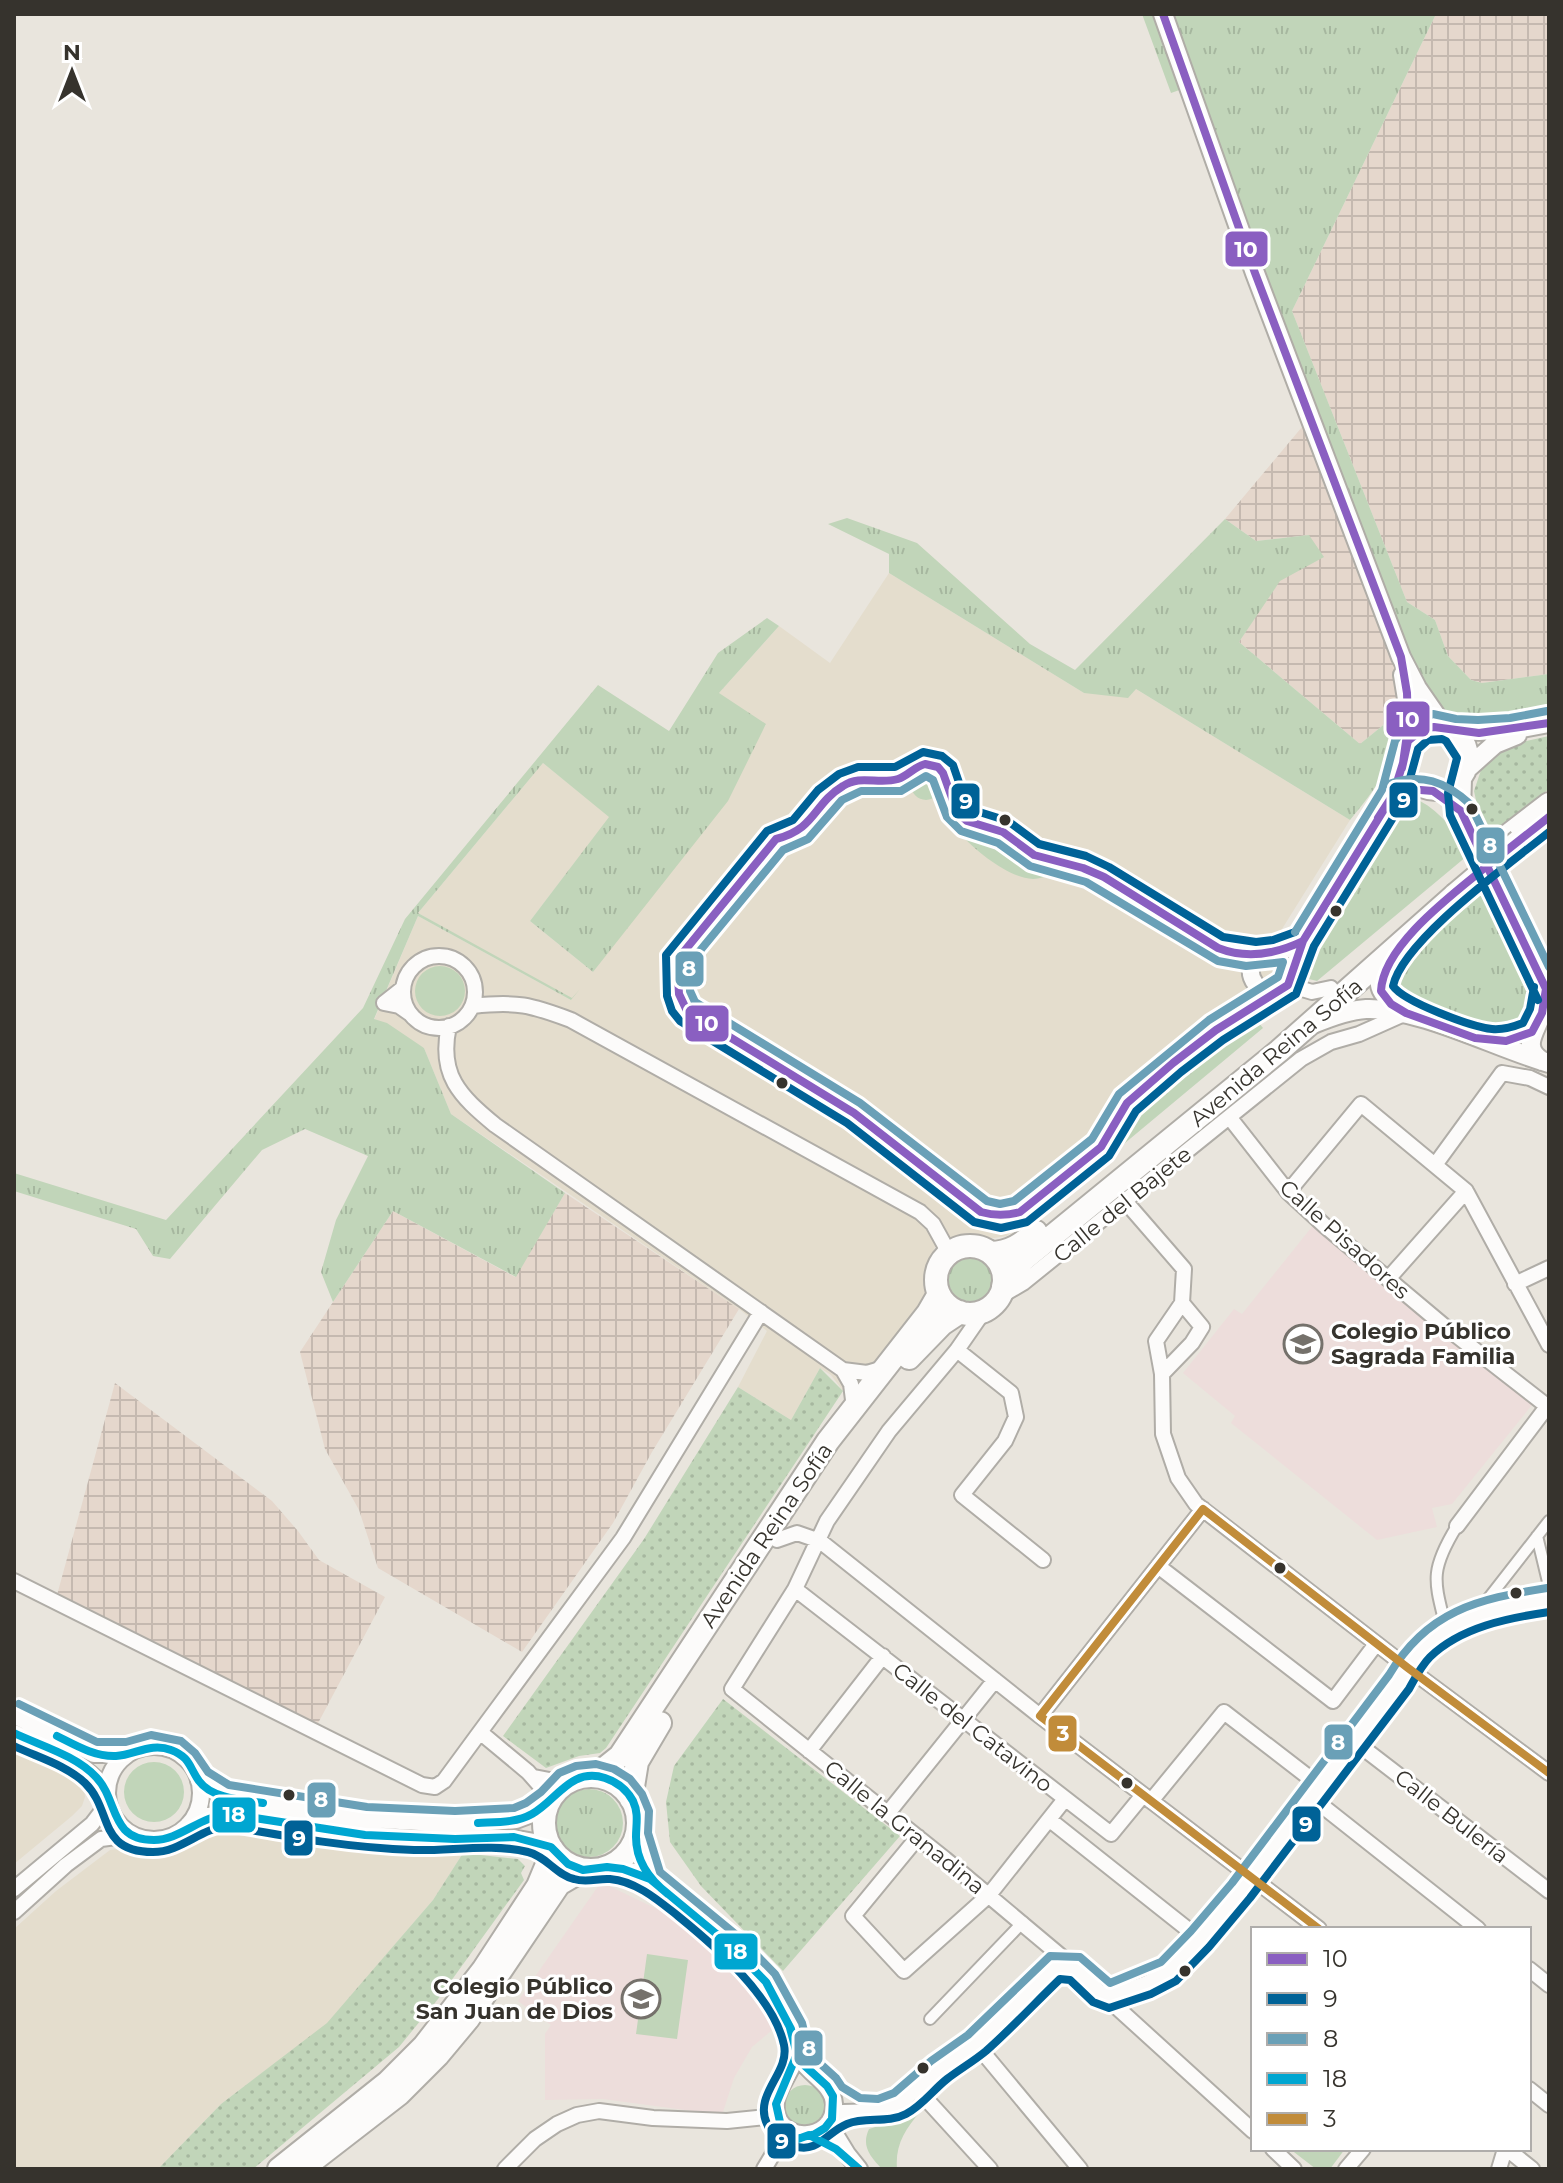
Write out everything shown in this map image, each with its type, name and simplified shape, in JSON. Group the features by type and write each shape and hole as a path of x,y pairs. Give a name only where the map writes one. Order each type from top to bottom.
{"main road":[{"path":"1163,14 1255,273 1401,657 1417,688 1467,748 1461,811 1548,992 1539,1027 1530,1045 1536,1057 1547,1062"},
{"path":"1401,657 1409,711 1403,763 1407,773 1461,811"},
{"path":"1407,742 1423,728 1511,730 1549,723"},
{"path":"1428,790 1454,786 1495,744 1513,736 1549,729"},
{"name":"Avenida Reina Sofía","path":"991,1253 1006,1252 1029,1237 1515,838 1549,804"},
{"name":"Avenida Reina Sofía","path":"1515,838 1549,817"},
{"name":"Avenida Reina Sofía","path":"996,1298 1023,1260 1127,1178 1307,1027 1398,946 1452,890"},
{"path":"1398,946 1382,970 1379,984 1385,997 1406,1013"},
{"path":"1307,1027 1349,1011 1368,1009 1406,1013 1547,1062"},
{"path":"1493,1044 1539,1027"},
{"path":"970,1246 991,1253 1002,1268 996,1298 960,1312 951,1308 939,1294 936,1276 943,1259 949,1253 970,1246"},
{"name":"Avenida Reina Sofía","path":"555,1794 580,1777 595,1776 620,1756 820,1454 928,1313 939,1294"},
{"name":"Avenida Reina Sofía","path":"636,1835 637,1813 631,1799 637,1762 645,1747 777,1540 885,1386 924,1341 960,1312"},
{"path":"595,1776 622,1788 631,1799"},
{"path":"555,1794 543,1825 552,1849 568,1864 583,1870"},
{"path":"302,2169 399,2094 438,2055 468,2019 559,1884 583,1870 607,1867 625,1855 636,1835"},
{"path":"279,2169 388,2082 424,2046 483,1970 522,1910 543,1877 552,1849"}],"street":[{"path":"1303,941 1292,948 1264,952 1253,961 1253,981 1263,991 1277,992 1288,985 1303,941 1393,795 1403,763"},
{"path":"1393,795 1408,789 1428,790"},
{"path":"1277,951 1289,959 1292,972 1302,989 1312,992 1331,988"},
{"path":"448,956 460,961 474,981 476,993 473,1006 459,1022 449,1026 427,1026 410,1013 403,997 406,976 424,958 448,956"},
{"path":"473,1006 508,1001 540,1008 571,1020 920,1212 933,1224 949,1253"},
{"name":"Calle del Bajete","path":"732,1689 795,1589 827,1521 889,1431 996,1298 1023,1283 1316,1048 1359,1034 1406,1013"},
{"path":"449,1026 445,1047 448,1069 464,1099 495,1125 843,1370 851,1384 854,1408"},
{"path":"1435,1165 1502,1073 1530,1078 1549,1087"},
{"path":"1288,1192 1361,1104 1466,1191 1549,1345"},
{"name":"Calle Pisadores","path":"1230,1118 1288,1192 1388,1279 1548,1405"},
{"path":"1388,1279 1466,1191"},
{"path":"1125,1201 1184,1269 1182,1303 1156,1341 1162,1374 1163,1434 1178,1478 1196,1504 1549,1773"},
{"path":"1515,1284 1549,1268"},
{"path":"1162,1374 1192,1343 1202,1327 1182,1303"},
{"path":"14,1581 422,1785 435,1787 444,1781 623,1538 761,1312"},
{"path":"957,1350 1011,1393 1016,1417 1005,1441 962,1495 1043,1560"},
{"path":"843,1370 867,1373 884,1368"},
{"path":"1447,1632 1434,1578 1443,1548 1548,1405"},
{"path":"1040,1716 1203,1509"},
{"path":"1473,1619 1549,1521"},
{"path":"777,1540 797,1533 820,1541 1040,1716 1316,1927"},
{"path":"1537,1536 1549,1586"},
{"path":"1158,1566 1333,1701 1376,1644"},
{"name":"Calle del Catavino","path":"795,1589 1111,1834 1147,1798"},
{"path":"1099,1992 1110,1996 1168,1972 1200,1939 1421,1650 1447,1632 1503,1607 1549,1600"},
{"path":"809,1751 883,1656"},
{"path":"888,1813 995,1680"},
{"name":"Calle la Granadina","path":"732,1689 1023,1922 1099,1992 1250,2121"},
{"path":"1147,1798 1224,1712 1476,1927"},
{"path":"14,1715 94,1754 128,1754 151,1747 176,1752 186,1760 199,1781 225,1796 327,1814 414,1822 516,1820 532,1814 555,1794 480,1732"},
{"path":"14,1733 86,1769 97,1778 120,1826 131,1835 143,1839 168,1838 208,1816 229,1814 352,1833 427,1838 514,1837 552,1849"},
{"name":"Calle Bulería","path":"1354,1741 1549,1891"},
{"path":"14,1889 92,1824 107,1797 113,1771 128,1754"},
{"path":"188,1825 200,1804 199,1781"},
{"path":"918,1837 853,1916 904,1971 989,1895 1065,1799"},
{"path":"1050,1820 1200,1939"},
{"path":"14,1912 66,1865 101,1839 131,1835"},
{"path":"636,1835 650,1879"},
{"path":"607,1867 650,1879 731,1946 766,1982 791,2029 797,2052 833,2096 830,2121 847,2154 859,2169"},
{"path":"930,2019 1023,1922"},
{"path":"764,2169 773,2154 788,2141 815,2134 843,2112 880,2111 900,2103 976,2044 1055,1967 1075,1968"},
{"path":"1531,1971 1549,1985"},
{"path":"976,2044 1080,2169"},
{"path":"773,2154 778,2119 775,2104 794,2067 797,2052"},
{"path":"785,2084 806,2076 818,2079"},
{"path":"917,2089 990,2169"},
{"path":"1531,2091 1549,2105"},
{"path":"833,2096 857,2110"},
{"path":"505,2169 535,2139 557,2124 577,2115 599,2111 653,2118 727,2121 778,2119 790,2132 830,2142 847,2154"},
{"path":"1275,2151 1294,2169"},
{"path":"1346,2169 1361,2151"},
{"path":"1509,2151 1532,2169"}],"shaded area":[{"path":"1436,14 1549,14 1549,674 1482,683 1471,680 1448,656 1435,620 1407,602 1292,311"},
{"path":"1307,421 1432,713 1387,722 1360,744 1239,642 1309,535 1256,541 1225,519"},
{"path":"889,573 1084,693 1136,689 1350,820 1282,929 1309,951 1293,992 1273,1009 1221,1038 1146,1104 1103,1149 1007,1236 935,1247 929,1265 931,1293 887,1353 870,1364 843,1391 831,1375 820,1368 791,1420 738,1387 767,1331 451,1114 424,1048 374,1020 418,916 571,1000 418,913 543,763 610,817 530,921 593,972 766,725 718,694 779,626 830,663"},
{"path":"565,1193 739,1309 652,1452 613,1523 522,1652 378,1568 359,1510 325,1449 300,1352 393,1211 515,1277"},
{"path":"1315,1223 1536,1400 1452,1504 1432,1508 1437,1527 1377,1540 1231,1423 1235,1416 1183,1373 1234,1309 1242,1314"},
{"path":"115,1383 272,1501 319,1560 385,1597 316,1727 57,1595"},
{"path":"14,1749 79,1781 85,1797 82,1806 72,1816 14,1864"},
{"path":"222,1826 346,1845 463,1853 433,1900 327,2024 221,2104 158,2169 14,2169 14,1929 56,1891 110,1850 119,1849 148,1857 173,1856 196,1843 212,1829"},
{"name":"Colegio Público San Juan de Dios","path":"601,1882 663,1912 722,1950 743,1972 777,2026 752,2047 734,2078 722,2115 603,2099 545,2100 545,2034 551,2025 518,2001"}],"green space":[{"path":"1142,14 1436,14 1292,311 1407,602 1435,620 1448,656 1471,680 1482,683 1549,674 1549,721 1454,723 1432,713 1188,87 1171,93"},
{"path":"847,518 917,543 1030,644 1075,670 1225,519 1256,541 1309,535 1324,557 1280,581 1239,642 1360,744 1387,722 1391,748 1383,774 1350,820 1136,689 1128,698 1084,693 889,573 889,554 828,524"},
{"path":"767,618 779,626 719,693 766,724 728,801 593,972 530,921 609,817 543,763 418,913 572,998 580,989 571,1000 418,916 374,1019 387,1023 424,1048 451,1114 565,1193 516,1277 393,1211 333,1302 321,1272 336,1220 368,1156 305,1129 262,1150 170,1259 153,1256 136,1229 14,1191 14,1173 166,1220 363,1008 405,919 598,685 669,731 718,653"},
{"path":"1549,736 1549,789 1484,838 1474,791 1483,764 1503,746"},
{"path":"926,770 932,771 940,779 940,791 932,799 926,800 920,799 912,791 911,785 912,779 920,771"},
{"path":"1420,801 1442,817 1473,851 1317,981 1309,979 1307,974 1314,952 1407,802"},
{"path":"965,832 1024,861 1057,872 1033,879 1014,874 977,850 963,837"},
{"path":"1487,890 1534,987 1535,996 1532,1011 1523,1023 1502,1035 1401,994 1394,984 1398,973 1419,947"},
{"path":"440,966 458,973 465,991 458,1009 440,1016 422,1009 415,991 422,973"},
{"path":"1259,1023 1263,1028 1047,1208 1045,1205 1115,1145 1134,1120 1219,1044 1238,1031"},
{"path":"969,1253 987,1261 995,1279 987,1297 969,1305 951,1297 943,1279 951,1261"},
{"path":"820,1368 843,1391 606,1748 600,1753 579,1756 546,1768 503,1736 644,1539 738,1387 791,1420"},
{"path":"723,1699 900,1836 783,1971 701,1886 670,1842 666,1802 674,1766"},
{"path":"154,1762 166,1764 175,1771 182,1780 182,1804 175,1813 166,1820 154,1822 142,1820 133,1813 126,1804 124,1792 126,1780 133,1771 142,1764"},
{"path":"596,1789 617,1804 623,1823 621,1836 613,1847 596,1857 582,1857 565,1847 557,1836 555,1816 565,1799 576,1791"},
{"path":"463,1853 518,1859 525,1866 521,1873 524,1880 438,1999 399,2047 253,2169 158,2169 221,2104 327,2023 433,1900"},
{"path":"647,1954 688,1960 677,2039 636,2034"},
{"path":"805,2085 820,2091 826,2106 820,2121 805,2127 790,2121 784,2106 790,2091"},
{"path":"921,2111 899,2145 897,2169 882,2169 866,2146 869,2129"},
{"path":"1293,2151 1344,2151 1330,2169 1316,2169"}],"transit line":[{"name":"10","path":"1163,14 1255,273 1401,657 1407,693 1408,727 1403,763 1393,795 1303,941"},
{"name":"8","path":"1295,932 1382,790 1395,741 1406,725 1433,714 1478,720 1547,711"},
{"name":"10","path":"1402,768 1408,741 1424,728 1479,733 1549,723"},
{"name":"9","path":"1295,932 1256,942 1223,937 1109,867 1086,856 1039,844 1008,821 973,810 965,800 953,765 942,756 923,752 895,767 858,767 839,774 818,790 793,820 767,831 666,955 667,996 672,1011 680,1021 847,1123 974,1222 1001,1228 1027,1222 1109,1156 1136,1111 1181,1072 1223,1040 1296,994 1314,946 1404,800 1418,749 1428,740 1442,739 1457,758 1448,793 1450,815 1538,1000"},
{"name":"10","path":"925,764 938,767 943,773 957,812 967,821 1003,832 1034,855 1104,877 1218,948 1261,954 1303,941 1288,985 1216,1030 1173,1063 1127,1103 1101,1147 1020,1212 1000,1215 981,1212 854,1113 687,1011 679,994 677,960 776,839 789,835 807,823 833,793 850,782 898,779 925,764"},
{"name":"8","path":"926,776 933,780 947,817 961,831 998,843 1030,866 1086,882 1218,961 1246,966 1283,962 1278,977 1209,1020 1119,1094 1092,1139 1014,1201 1000,1204 987,1201 860,1103 695,1002 690,991 689,964 783,850 808,839 842,800 861,791 901,791 926,776"},
{"name":"8","path":"1389,784 1412,779 1432,781 1452,790 1470,804 1549,967"},
{"name":"10","path":"1378,818 1393,795 1408,789 1433,791 1461,811 1487,866"},
{"name":"10","path":"1487,866 1549,817"},
{"name":"9","path":"1534,987 1530,1009 1523,1023 1496,1029 1439,1013 1410,999 1393,986 1401,967 1437,925 1549,832"},
{"name":"10","path":"1487,866 1546,989 1542,1013 1532,1032 1506,1041 1475,1038 1406,1013 1391,1004 1381,991 1385,974 1406,939 1439,906 1487,866"},
{"name":"3","path":"1316,1927 1040,1716 1203,1509 1549,1773"},
{"name":"8","path":"19,1704 97,1742 126,1742 151,1735 181,1741 195,1753 208,1772 229,1785 367,1807 455,1811 514,1808 541,1792 559,1773 576,1766 596,1764 614,1769 630,1779 642,1794 649,1811 648,1833 660,1872 739,1937 775,1974 802,2023 814,2058 842,2087 860,2098 878,2099 894,2093 968,2035 1050,1956 1080,1957 1110,1983 1161,1962 1232,1883 1404,1653 1420,1636 1437,1622 1476,1603 1547,1588"},
{"name":"9","path":"14,1746 60,1766 85,1783 100,1805 114,1837 135,1850 163,1851 228,1826 367,1847 514,1849 534,1854 574,1879 610,1879 638,1888 709,1942 756,1991 768,2009 778,2027 784,2055 768,2093 764,2113 774,2135 785,2143 802,2148 816,2145 847,2124 891,2119 912,2111 947,2079 986,2051 1060,1979 1070,1980 1093,2002 1109,2008 1151,1994 1176,1981 1250,1898 1430,1657 1470,1631 1549,1612"},
{"name":"18","path":"14,1733 88,1769 103,1787 122,1826 129,1834 140,1838 163,1839 209,1819 229,1814 365,1835 455,1839 514,1837 551,1847 568,1864 583,1870 623,1869 650,1879 731,1946 766,1982 791,2029 797,2052 805,2066 827,2086 833,2096 832,2119 825,2128 788,2141 773,2154"},
{"name":"18","path":"57,1736 85,1750 108,1756 157,1747 171,1750 186,1759 199,1781 212,1792 263,1803"},
{"name":"18","path":"478,1823 506,1822 526,1817 574,1781 593,1776 605,1778 621,1787 633,1801 641,1862 655,1883 668,1894"},
{"name":"18","path":"780,2122 776,2104 797,2054 790,2028"},
{"name":"18","path":"784,2144 809,2135 836,2149 859,2169"}],"place":[{"name":"Colegio Público Sagrada Familia","path":"1303,1344"},
{"name":"Colegio Público San Juan de Dios","path":"641,1999"}]}
